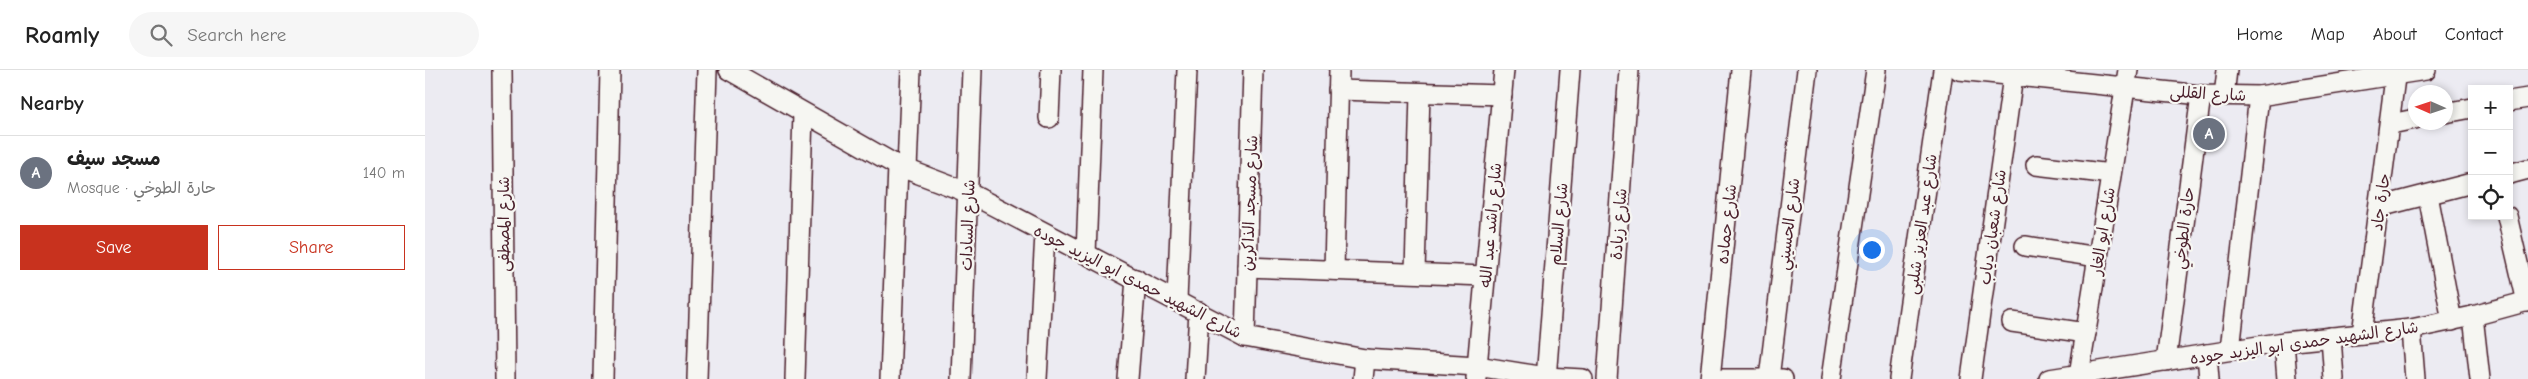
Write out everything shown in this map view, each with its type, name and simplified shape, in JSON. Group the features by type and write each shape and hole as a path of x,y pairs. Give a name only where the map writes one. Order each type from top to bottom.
{"street":[{"name":"شارع المصطفى","path":"502,70 505,379"},
{"path":"603,379 610,70"},
{"path":"697,379 707,70"},
{"name":"شارع الشهيد حمدى ابو اليزيد جوده","path":"729,70 752,77 803,113 902,168 969,193 1245,337 1365,359 1476,373 1583,379"},
{"path":"891,379 902,168 911,70"},
{"name":"شارع السادات","path":"961,379 972,70"},
{"path":"1049,118 1051,70"},
{"path":"1086,254 1093,70"},
{"path":"1177,300 1187,70"},
{"name":"شارع مسجد الذاكرين","path":"1245,337 1253,70"},
{"path":"1334,270 1339,70"},
{"name":"شارع راشد عبد الله","path":"1476,373 1504,70"},
{"name":"شارع السلام","path":"1546,378 1570,70"},
{"name":"شارع زيادة","path":"1607,379 1629,70"},
{"name":"شارع حماده","path":"1710,379 1741,70"},
{"name":"شارع الحسيني","path":"1769,378 1807,70"},
{"path":"1831,379 1876,70"},
{"name":"شارع عبد العزيز شلبى","path":"1899,379 1943,70"},
{"name":"شارع القللى","path":"1965,70 2013,76 2047,74 2126,78 2201,95 2259,96 2396,73 2426,70"},
{"path":"2224,96 2227,70"},
{"name":"حارة جاد","path":"2362,334 2391,124 2396,73"},
{"name":"شارع شعبان دياب","path":"1971,379 2013,76"},
{"name":"شارع ابو الغار","path":"2079,375 2126,78"},
{"path":"1338,90 1501,95"},
{"path":"1415,272 1420,93"},
{"name":"حارة الطوخي","path":"2166,361 2201,95"},
{"path":"2230,350 2259,96"},
{"path":"2513,100 2528,98"},
{"path":"2453,112 2468,109"},
{"path":"795,379 803,113"},
{"path":"2391,124 2408,120"},
{"path":"2036,164 2111,174"},
{"path":"2513,173 2528,169"},
{"path":"2379,207 2468,184"},
{"path":"2428,195 2452,321"},
{"path":"2508,220 2528,302"},
{"path":"1037,379 1045,234"},
{"path":"2025,246 2098,257"},
{"path":"1247,267 1485,276"},
{"path":"1128,379 1136,279"},
{"name":"شارع الشهيد حمدى ابو اليزيد جوده","path":"2049,379 2079,375 2101,375 2166,361 2284,342 2411,329 2528,302"},
{"path":"1195,379 1199,312"},
{"path":"2473,316 2480,379"},
{"path":"2012,322 2086,333"},
{"path":"2411,329 2415,379"},
{"path":"2331,337 2334,379"},
{"path":"2284,342 2287,379"},
{"path":"2207,354 2209,379"},
{"path":"1363,379 1365,359"},
{"path":"1722,379 1783,379"}],"place":[{"name":"مسجد سيف","path":"2209,134"}]}
